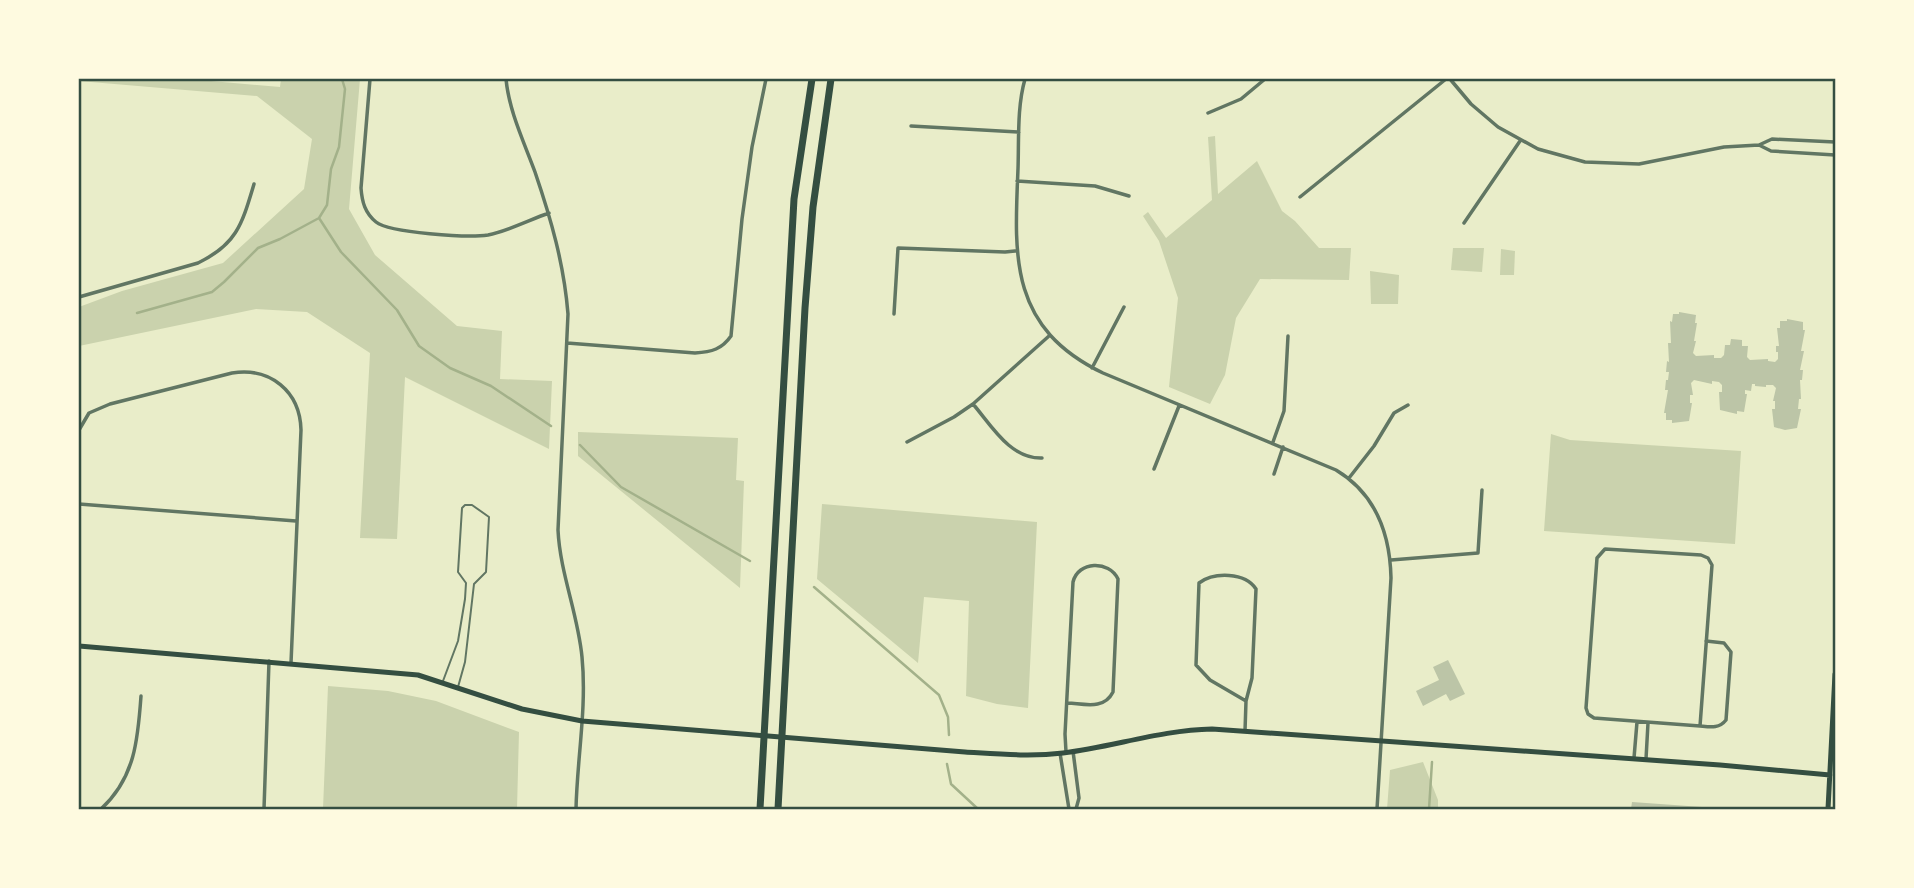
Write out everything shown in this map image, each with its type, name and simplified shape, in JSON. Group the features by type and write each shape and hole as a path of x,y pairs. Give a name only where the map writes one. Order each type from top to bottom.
{"highway":[{"path":"760,809 794,199 812,79"},
{"path":"778,809 806,295 813,207 831,79"}],"main road":[{"path":"79,646 418,675 522,709 582,721 1003,755 1066,752 1175,731 1212,729 1634,758 1830,775"},
{"path":"1828,809 1835,674"}],"street":[{"path":"370,79 360,188 362,201 376,221 396,230 477,236 549,213"},
{"path":"506,79 510,102 549,213 564,268 568,314 558,530 562,564 582,656 584,696 576,809"},
{"path":"567,343 695,353 715,350 725,345 731,335 742,219 752,147 766,79"},
{"path":"1026,79 1019,132 1015,251 1027,296 1049,336 1092,368 1179,406 1321,462 1349,478 1360,488 1379,516 1386,531 1391,560 1377,809"},
{"path":"1208,113 1241,99 1265,79"},
{"path":"1300,197 1448,79 1484,117 1538,149 1571,159 1621,165 1759,145 1772,139 1835,142"},
{"path":"911,127 1019,132"},
{"path":"1464,223 1520,140"},
{"path":"1759,145 1772,151 1835,155"},
{"path":"1017,181 1095,186 1129,196"},
{"path":"79,297 198,263 216,254 234,237 254,184"},
{"path":"894,314 898,248 1015,251"},
{"path":"1092,368 1124,307"},
{"path":"907,442 954,418 973,404 1049,336"},
{"path":"1273,442 1283,411 1288,336"},
{"path":"79,430 89,413 110,404 232,373 245,371 269,376 289,392 301,419 291,663"},
{"path":"973,404 1016,452 1027,457 1042,458"},
{"path":"1349,478 1374,446 1394,413 1408,405"},
{"path":"1154,469 1179,406"},
{"path":"1274,474 1283,447"},
{"path":"1391,560 1478,553 1482,489"},
{"path":"79,504 297,522"},
{"path":"1700,726 1706,641 1712,565 1708,558 1701,555 1605,549 1600,552 1597,558 1586,708 1588,714 1594,718 1648,723 1715,727 1722,725 1726,720 1731,652 1724,643 1706,641"},
{"path":"1068,703 1100,705 1114,692 1118,579 1111,569 1106,567 1082,567 1075,575 1068,703 1066,752 1069,809"},
{"path":"1245,731 1252,678 1256,589 1244,579 1207,577 1199,583 1196,665 1210,680 1247,701"},
{"path":"264,809 269,661"},
{"path":"101,809 121,787 130,769 136,750 141,696"},
{"path":"1634,758 1637,722"},
{"path":"1647,759 1648,723"},
{"path":"1066,752 1079,799 1076,809"}],"lane":[{"path":"442,682 458,641 466,583 458,572 461,508 472,505 489,517 486,572 474,584 465,662 457,687"}],"green space":[{"path":"79,79 189,79 280,87 281,79 360,79 349,209 375,255 457,326 502,331 500,379 552,381 549,449 405,377 397,539 360,538 370,353 307,312 256,309 79,346 79,307 122,291 223,263 304,189 312,139 257,96"},
{"path":"1215,136 1218,194 1257,161 1282,211 1295,221 1319,248 1351,248 1349,280 1260,279 1236,318 1225,375 1210,404 1169,387 1178,298 1159,241 1143,216 1148,212 1166,238 1212,200 1208,137"},
{"path":"1453,248 1484,248 1482,272 1451,270"},
{"path":"1501,249 1515,251 1514,275 1500,275"},
{"path":"1370,271 1399,275 1398,304 1371,304"},
{"path":"578,432 738,438 736,480 744,481 740,588 578,456"},
{"path":"1551,434 1570,440 1741,451 1735,544 1544,531"},
{"path":"822,504 1037,522 1028,708 966,696 969,601 924,597 918,663 817,579"},
{"path":"328,686 388,691 436,701 519,732 517,809 323,809"},
{"path":"1423,762 1438,800 1438,809 1387,809 1390,770"}],"building":[{"path":"1679,312 1696,315 1693,353 1696,356 1714,355 1714,358 1724,355 1725,345 1730,345 1731,339 1742,340 1742,346 1748,346 1747,357 1750,360 1768,359 1775,362 1778,359 1776,346 1779,346 1777,328 1780,328 1780,321 1787,319 1803,322 1805,330 1801,351 1804,351 1800,370 1803,370 1798,409 1801,409 1797,428 1785,430 1774,427 1772,409 1775,409 1773,401 1776,388 1773,385 1766,387 1752,384 1751,391 1745,390 1747,394 1744,412 1737,411 1737,414 1720,410 1719,392 1722,392 1722,385 1712,381 1712,384 1694,380 1691,383 1693,395 1690,395 1692,403 1689,421 1672,423 1672,420 1666,420 1664,413 1668,390 1665,390 1669,372 1666,372 1667,361 1669,362 1668,343 1671,343 1670,321 1672,322 1673,314"},
{"path":"1448,660 1465,694 1450,701 1446,694 1423,706 1416,691 1439,680 1433,667"},
{"path":"1632,802 1702,807 1702,809 1631,809"}],"waterway":[{"path":"137,313 212,292 258,248 319,218 327,205 331,169 339,147 345,89 342,79"},
{"path":"319,218 341,252 397,310 419,346 450,368 491,386 551,426"},
{"path":"580,445 621,487 750,561"},
{"path":"814,587 939,695 948,717 949,735"},
{"path":"1429,809 1432,762"},
{"path":"947,764 951,784 978,809"}]}
